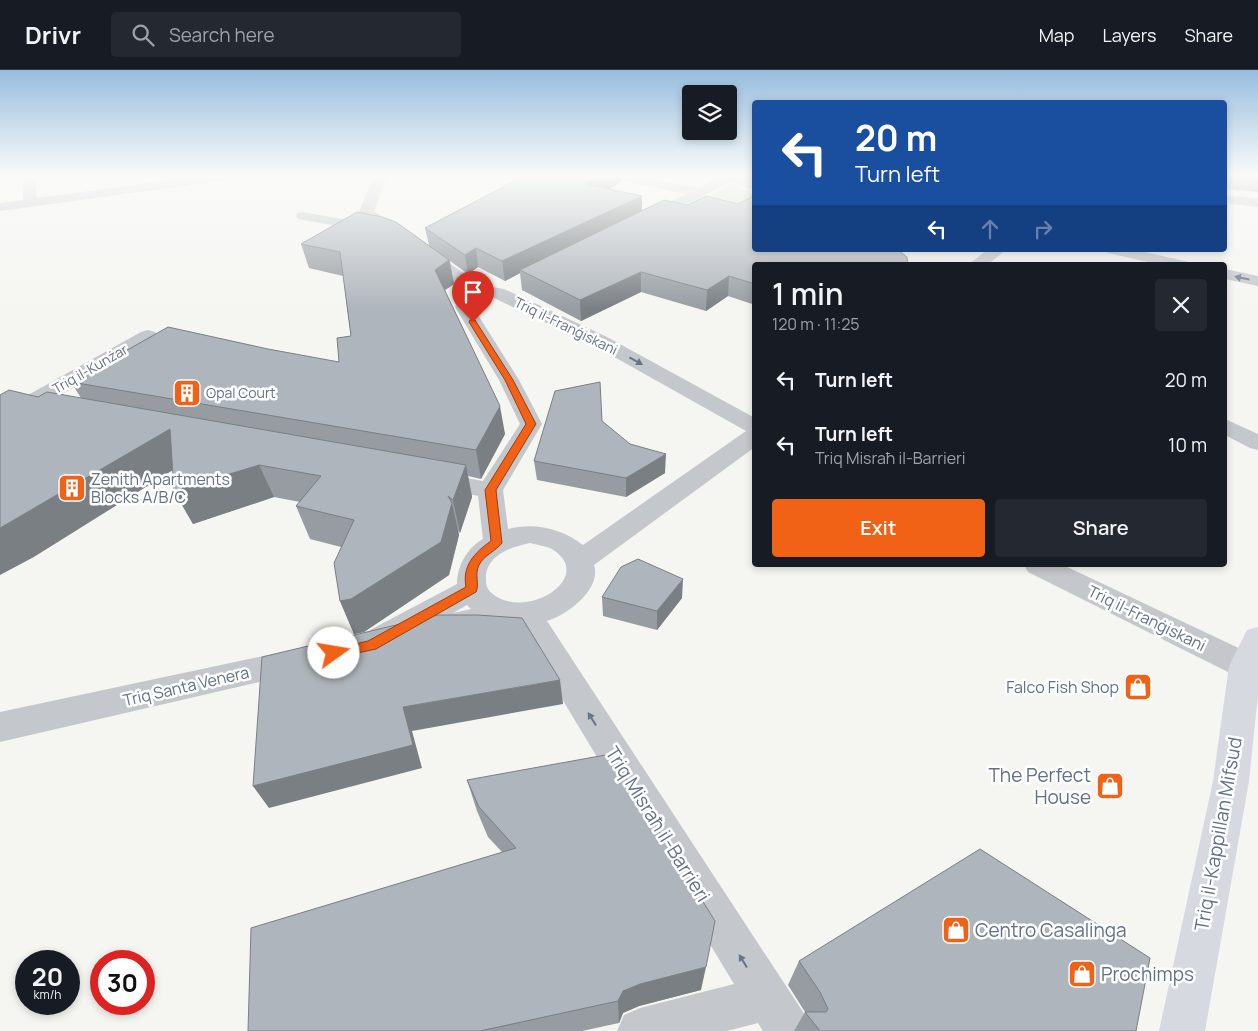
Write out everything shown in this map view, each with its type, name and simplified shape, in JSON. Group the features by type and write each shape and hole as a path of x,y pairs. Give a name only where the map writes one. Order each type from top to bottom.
{"street":[{"name":"Triq il-Franġiskani","path":"379,221 476,290 506,289 752,425"},
{"path":"632,227 648,221"},
{"path":"980,262 995,252"},
{"path":"1123,252 1169,262"},
{"path":"1227,274 1258,281"},
{"path":"476,290 464,307 509,380 531,424 490,490 497,543"},
{"name":"Triq il-Kunżar","path":"73,416 26,408 36,400 148,336"},
{"path":"1227,427 1258,443"},
{"path":"580,561 752,438"},
{"path":"413,476 490,490"},
{"path":"530,534 547,536 568,546 574,550 580,561 582,573 578,586 555,607 515,614 488,607 478,599 472,589 470,576 474,563 483,552 497,543 513,537 530,534"},
{"name":"Triq il-Franġiskani","path":"1043,567 1254,657"},
{"name":"Triq Santa Venera","path":"349,650 472,589"},
{"name":"Triq Santa Venera","path":"0,727 515,614"},
{"name":"Triq Misraħ il-Barrieri","path":"515,614 778,1015"},
{"name":"Triq il-Kappillan Mifsud","path":"1182,1031 1254,657"},
{"path":"640,1031 778,1015"}],"lane":[{"path":"330,221 360,226 375,221"}],"building":[{"path":"342,221 393,221 449,260 435,270 500,406 476,450 71,382 168,327 268,349 339,362 337,338 351,336 340,252 301,244"},
{"path":"439,221 588,221 502,261 476,248 465,255 425,228"},
{"path":"621,221 752,221 752,252 901,252 907,257 908,262 752,262 752,283 729,276 707,290 641,272 580,300 520,270"},
{"path":"600,382 602,421 630,444 666,454 626,478 534,461 555,391"},
{"path":"9,390 38,397 47,392 466,465 453,500 448,496 452,503 441,542 351,599 340,601 334,563 354,520 296,506 321,476 259,465 174,491 170,429 0,528 0,395"},
{"path":"638,559 683,579 657,611 602,597 621,567"},
{"path":"438,615 522,618 560,680 403,707 413,745 253,786 262,657"},
{"path":"611,754 715,921 706,967 640,984 623,991 618,1001 480,1031 248,1031 251,928 516,848 479,807 467,780"},
{"name":"Centro Casalinga","path":"980,849 1150,958 1136,1031 820,1031 805,1012 826,1012 828,1009 820,992 799,961"}],"place":[{"name":"Opal Court","path":"187,393"},
{"name":"Zenith Apartments Blocks A/B/C","path":"72,488"},
{"name":"Falco Fish Shop","path":"1138,687"},
{"name":"The Perfect House","path":"1110,786"},
{"name":"Centro Casalinga","path":"956,930"},
{"name":"Prochimps","path":"1082,974"}],"route":[{"path":"334,653 371,645 472,589 470,576 474,563 483,552 497,543 490,490 531,424 509,380 473,322"}]}
